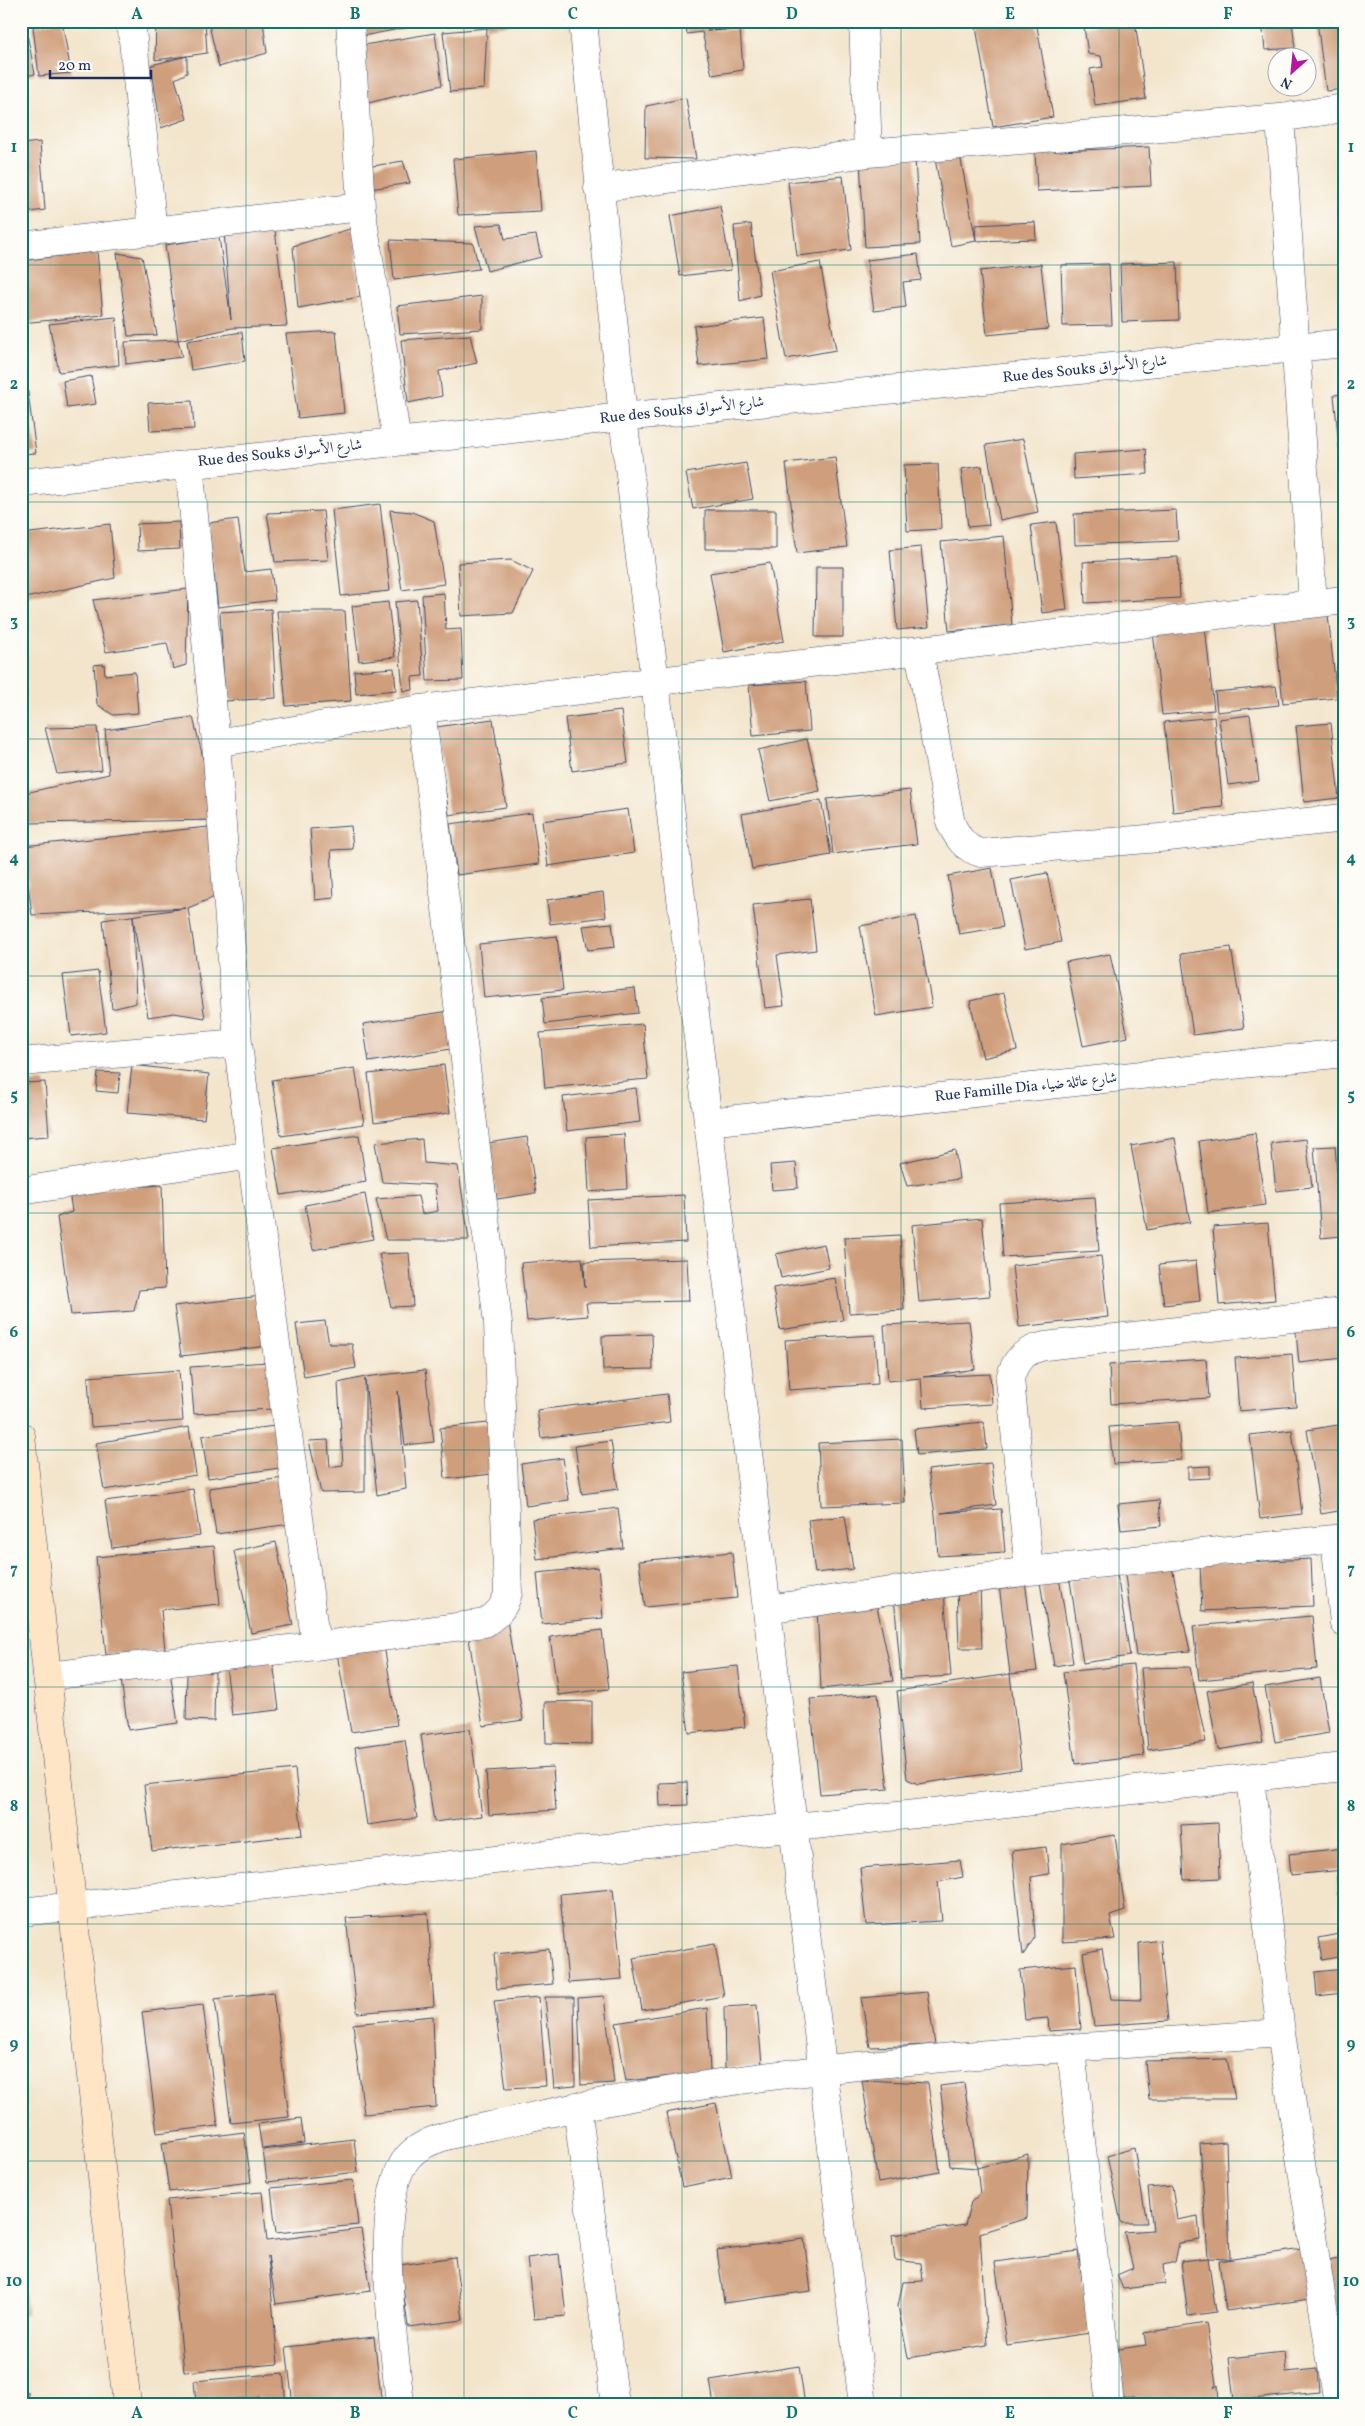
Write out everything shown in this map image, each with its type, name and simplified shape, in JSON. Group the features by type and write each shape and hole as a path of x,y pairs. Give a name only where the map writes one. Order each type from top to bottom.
{"main road":[{"path":"21,1436 127,2405"}],"street":[{"path":"132,21 153,232"},
{"path":"350,21 361,207 396,442"},
{"path":"583,21 598,188 624,417 863,2405"},
{"path":"862,21 868,153"},
{"path":"598,188 868,153 1280,118 1344,108"},
{"path":"1280,118 1313,603"},
{"path":"21,246 361,207"},
{"name":"Rue des Souks شارع الأسواق","path":"21,483 624,417 1344,344"},
{"path":"189,464 216,743 238,1043 250,1155 316,1646"},
{"path":"216,743 421,709 919,652 1344,600"},
{"path":"919,652 951,824 959,840 970,850 981,853 1149,839 1344,818"},
{"path":"47,1676 316,1646 485,1623 498,1614 508,1593 498,1323 421,709"},
{"path":"21,1062 238,1043"},
{"name":"Rue Famille Dia شارع عائلة ضياء","path":"708,1122 1344,1053"},
{"path":"21,1191 250,1155"},
{"path":"1029,1570 1010,1379 1018,1359 1025,1353 1045,1346 1344,1312"},
{"path":"767,1609 1029,1570 1340,1538 1344,1623"},
{"path":"21,1912 1250,1779 1344,1767"},
{"path":"1250,1779 1281,2033 1336,2336 1338,2405"},
{"path":"400,2405 386,2245 393,2185 407,2158 430,2141 577,2106 822,2069 1281,2033"},
{"path":"1071,2049 1110,2405"},
{"path":"577,2106 615,2405"}],"building":[{"path":"62,21 71,73 39,76 33,27"},
{"path":"156,21 205,21 207,53 155,60"},
{"path":"208,21 263,21 267,53 219,67"},
{"path":"362,21 420,21 420,25 363,36"},
{"path":"486,21 520,21 521,23 487,28"},
{"path":"685,21 733,21 735,27 707,31 740,29 743,70 712,75 702,32 687,34"},
{"path":"975,21 1036,21 1053,117 993,127"},
{"path":"1135,21 1146,99 1095,106 1090,69 1103,67 1101,56 1088,54 1084,27"},
{"path":"1262,21 1292,21 1295,48 1268,48 1265,50"},
{"path":"1317,21 1344,21 1344,89 1326,91"},
{"path":"21,24 25,24 35,74 21,77"},
{"path":"487,28 484,89 450,92 443,32"},
{"path":"435,33 442,85 368,103 364,45"},
{"path":"187,56 187,73 175,79 187,119 161,128 151,65"},
{"path":"686,98 696,159 645,158 646,106"},
{"path":"40,142 45,210 21,213 21,144"},
{"path":"1149,147 1151,186 1037,191 1035,152"},
{"path":"536,151 541,211 458,215 453,159"},
{"path":"960,155 976,241 951,246 935,159"},
{"path":"915,158 920,244 865,247 860,161"},
{"path":"403,161 410,183 370,189 367,167"},
{"path":"843,176 851,250 797,256 788,182"},
{"path":"720,206 731,270 680,276 670,216"},
{"path":"1035,222 1036,239 976,241 975,225"},
{"path":"501,224 505,239 536,235 541,257 487,271 475,226"},
{"path":"751,224 760,295 740,301 734,226"},
{"path":"353,228 360,297 298,308 293,246"},
{"path":"275,230 287,326 232,328 178,340 165,245 219,237 231,320 224,232"},
{"path":"390,240 473,243 479,269 394,280"},
{"path":"97,251 103,315 21,323 21,261"},
{"path":"117,253 142,257 157,335 128,336"},
{"path":"918,254 921,280 903,282 906,307 874,311 867,260"},
{"path":"820,262 836,350 786,359 770,271"},
{"path":"1177,262 1179,320 1122,322 1120,264"},
{"path":"1041,264 1048,329 987,335 980,271"},
{"path":"1109,264 1112,325 1063,326 1061,265"},
{"path":"482,296 482,329 400,334 397,306"},
{"path":"116,317 119,365 59,372 49,324"},
{"path":"764,318 769,359 699,366 694,326"},
{"path":"336,331 344,413 298,418 286,334"},
{"path":"242,332 245,361 191,370 187,341"},
{"path":"470,335 477,363 439,371 442,396 408,403 401,340"},
{"path":"178,340 182,357 126,364 125,342"},
{"path":"91,376 96,404 67,408 63,381"},
{"path":"21,378 26,378 36,453 21,454"},
{"path":"1344,394 1344,477 1342,477 1334,395"},
{"path":"192,401 194,429 150,431 148,403"},
{"path":"1023,439 1038,512 1000,520 986,445"},
{"path":"1146,449 1148,474 1074,479 1073,454"},
{"path":"835,457 847,547 797,553 786,463"},
{"path":"746,463 753,499 693,509 686,473"},
{"path":"938,464 941,529 907,531 904,465"},
{"path":"982,466 989,525 968,527 961,469"},
{"path":"380,504 390,591 341,596 332,510"},
{"path":"390,510 412,512 434,521 444,584 402,590"},
{"path":"705,510 776,510 776,549 705,549"},
{"path":"1176,510 1178,541 1075,545 1074,514"},
{"path":"323,511 328,560 275,562 267,513"},
{"path":"238,519 245,572 271,569 275,600 218,607 208,523"},
{"path":"179,522 180,549 138,551 137,524"},
{"path":"1056,522 1067,610 1042,613 1031,525"},
{"path":"110,524 115,578 21,599 21,534"},
{"path":"1004,536 1012,625 949,631 941,542"},
{"path":"921,547 929,627 897,630 890,550"},
{"path":"1178,557 1180,598 1085,603 1083,562"},
{"path":"511,560 533,571 513,613 461,616 458,563"},
{"path":"770,563 784,641 724,652 710,573"},
{"path":"816,567 843,567 843,637 815,637"},
{"path":"188,589 186,665 173,669 167,643 106,652 93,600"},
{"path":"444,593 446,630 461,629 463,680 427,681 422,595"},
{"path":"417,600 423,676 412,677 413,690 403,691 395,602"},
{"path":"388,602 395,657 359,661 352,606"},
{"path":"271,609 276,698 225,701 220,612"},
{"path":"277,611 345,611 351,701 286,706"},
{"path":"1328,615 1337,698 1283,703 1274,620"},
{"path":"1205,626 1214,710 1162,715 1153,631"},
{"path":"104,664 105,675 135,672 138,713 113,715 97,704 94,665"},
{"path":"394,668 396,690 356,694 354,671"},
{"path":"806,681 810,731 753,736 749,685"},
{"path":"1276,686 1279,705 1217,712 1215,692"},
{"path":"621,711 628,763 572,771 565,718"},
{"path":"1250,715 1259,781 1228,785 1219,719"},
{"path":"193,717 218,820 29,823 21,804 21,794 109,774 105,730"},
{"path":"1214,717 1223,807 1173,812 1164,722"},
{"path":"493,719 506,807 449,815 436,727"},
{"path":"1331,723 1339,798 1304,802 1296,726"},
{"path":"97,727 102,770 57,774 45,728"},
{"path":"807,739 820,791 770,801 758,750"},
{"path":"910,790 917,844 833,854 827,799"},
{"path":"821,800 831,855 752,869 742,814"},
{"path":"628,809 634,853 548,866 542,821"},
{"path":"532,813 539,864 457,875 450,824"},
{"path":"351,826 353,849 331,850 334,898 315,900 310,829"},
{"path":"208,827 217,896 188,908 205,1018 174,1013 148,1017 133,916 136,1003 112,1009 103,920 186,908 32,915 23,846"},
{"path":"992,868 1003,927 959,934 948,876"},
{"path":"1047,873 1061,942 1025,949 1011,880"},
{"path":"1340,890 1344,890 1344,913 1343,913"},
{"path":"603,892 606,917 550,924 547,900"},
{"path":"810,899 816,950 777,955 784,1006 765,1008 753,905"},
{"path":"916,916 932,1007 876,1016 860,926"},
{"path":"612,923 615,947 588,950 583,926"},
{"path":"557,936 563,990 484,998 479,944"},
{"path":"1231,947 1244,1028 1193,1035 1181,954"},
{"path":"1110,954 1128,1037 1083,1046 1066,962"},
{"path":"98,971 106,1032 71,1036 63,975"},
{"path":"635,988 638,1013 545,1024 542,998"},
{"path":"1004,993 1017,1050 983,1058 970,1001"},
{"path":"450,1011 457,1048 369,1062 363,1024"},
{"path":"643,1024 648,1079 545,1088 540,1033"},
{"path":"132,1065 209,1074 204,1119 127,1113"},
{"path":"444,1065 450,1113 374,1122 368,1074"},
{"path":"355,1068 364,1124 281,1136 272,1080"},
{"path":"98,1072 120,1073 118,1093 96,1091"},
{"path":"45,1082 49,1136 21,1138 21,1083"},
{"path":"636,1088 640,1122 567,1131 563,1097"},
{"path":"1255,1133 1265,1205 1208,1213 1199,1141"},
{"path":"624,1134 627,1189 589,1192 586,1137"},
{"path":"359,1135 366,1182 281,1195 273,1148"},
{"path":"527,1137 536,1193 497,1199 488,1143"},
{"path":"1175,1138 1190,1222 1147,1230 1131,1146"},
{"path":"422,1139 424,1163 458,1166 469,1240 386,1240 376,1199 418,1196 422,1214 438,1211 435,1185 382,1182 375,1143"},
{"path":"1306,1139 1312,1187 1276,1191 1271,1143"},
{"path":"1335,1146 1342,1236 1321,1238 1314,1147"},
{"path":"955,1150 959,1179 907,1186 900,1163"},
{"path":"796,1163 798,1188 772,1190 770,1165"},
{"path":"162,1185 165,1288 139,1290 134,1311 71,1315 57,1217 72,1212 69,1191"},
{"path":"365,1194 373,1239 313,1250 305,1205"},
{"path":"684,1195 686,1242 591,1247 588,1200"},
{"path":"1095,1197 1099,1251 1003,1257 999,1203"},
{"path":"982,1218 990,1296 919,1302 912,1225"},
{"path":"1268,1223 1275,1300 1219,1305 1213,1227"},
{"path":"900,1235 904,1310 849,1313 844,1238"},
{"path":"824,1244 829,1268 781,1278 776,1254"},
{"path":"409,1253 413,1306 391,1307 379,1254"},
{"path":"1101,1256 1108,1317 1019,1327 1012,1266"},
{"path":"582,1258 585,1288 584,1262 687,1259 689,1301 586,1303 588,1316 527,1321 521,1263"},
{"path":"1196,1261 1200,1301 1164,1305 1159,1265"},
{"path":"835,1278 843,1320 780,1330 773,1288"},
{"path":"262,1296 268,1346 181,1356 174,1306"},
{"path":"1342,1318 1344,1358 1299,1363 1295,1323"},
{"path":"325,1321 329,1344 352,1344 356,1368 304,1377 296,1324"},
{"path":"969,1321 975,1369 923,1377 990,1374 992,1404 923,1408 921,1378 888,1381 884,1325"},
{"path":"652,1334 653,1369 603,1370 602,1336"},
{"path":"875,1335 878,1384 789,1390 785,1340"},
{"path":"1292,1354 1296,1406 1239,1411 1235,1358"},
{"path":"1206,1359 1209,1398 1111,1404 1109,1365"},
{"path":"268,1362 271,1409 194,1414 190,1367"},
{"path":"179,1370 183,1421 91,1427 88,1377"},
{"path":"425,1370 434,1442 405,1445 398,1391 406,1489 377,1495 365,1379 365,1492 321,1493 309,1441 328,1440 330,1467 343,1465 338,1383 365,1377"},
{"path":"667,1394 670,1422 541,1438 537,1410"},
{"path":"984,1422 987,1449 917,1455 914,1429"},
{"path":"1178,1422 1181,1460 1113,1464 1109,1427"},
{"path":"488,1423 493,1474 445,1479 440,1428"},
{"path":"1344,1424 1344,1510 1321,1514 1307,1430"},
{"path":"274,1426 280,1468 208,1478 202,1436"},
{"path":"189,1427 196,1475 104,1490 96,1443"},
{"path":"1292,1430 1302,1514 1260,1519 1250,1435"},
{"path":"902,1439 905,1503 821,1506 818,1443"},
{"path":"611,1441 618,1489 582,1494 575,1446"},
{"path":"563,1458 569,1500 526,1506 521,1464"},
{"path":"991,1463 996,1505 941,1513 1001,1509 1005,1552 938,1556 935,1514 928,1470"},
{"path":"1210,1466 1210,1478 1188,1479 1188,1467"},
{"path":"291,1477 298,1523 216,1534 209,1488"},
{"path":"193,1489 200,1536 112,1548 105,1501"},
{"path":"1159,1500 1161,1526 1121,1530 1118,1504"},
{"path":"618,1508 623,1548 537,1559 532,1519"},
{"path":"845,1516 853,1569 815,1573 808,1520"},
{"path":"276,1542 293,1625 251,1633 234,1551"},
{"path":"214,1546 220,1604 161,1610 165,1650 106,1655 96,1557"},
{"path":"732,1552 737,1598 645,1607 639,1561"},
{"path":"1311,1559 1313,1606 1202,1611 1200,1564"},
{"path":"1171,1563 1190,1651 1136,1656 1124,1568"},
{"path":"598,1567 603,1618 542,1624 537,1573"},
{"path":"1117,1574 1130,1656 1083,1663 1070,1581"},
{"path":"1059,1578 1073,1663 1054,1666 1040,1582"},
{"path":"1025,1581 1037,1671 1010,1674 999,1585"},
{"path":"980,1584 982,1648 959,1648 957,1585"},
{"path":"944,1593 951,1676 901,1679 894,1596"},
{"path":"876,1602 893,1681 821,1689 817,1608"},
{"path":"1312,1616 1317,1669 1199,1680 1193,1626"},
{"path":"507,1620 523,1720 483,1726 467,1626"},
{"path":"602,1630 609,1689 558,1695 550,1637"},
{"path":"384,1645 397,1725 351,1732 337,1653"},
{"path":"273,1661 279,1710 232,1715 226,1666"},
{"path":"1133,1665 1144,1756 1075,1764 1063,1672"},
{"path":"738,1666 745,1727 689,1733 681,1672"},
{"path":"1190,1667 1206,1742 1148,1750 1141,1668"},
{"path":"170,1672 178,1723 128,1730 121,1679"},
{"path":"187,1672 215,1672 214,1721 186,1720"},
{"path":"1010,1674 1021,1769 918,1784 907,1779 897,1691"},
{"path":"1320,1678 1329,1733 1275,1742 1265,1687"},
{"path":"1252,1683 1263,1742 1218,1750 1207,1691"},
{"path":"878,1694 888,1789 820,1794 810,1699"},
{"path":"592,1701 592,1744 546,1743 545,1702"},
{"path":"470,1729 482,1816 434,1822 421,1735"},
{"path":"405,1740 417,1818 367,1825 355,1747"},
{"path":"553,1767 556,1810 489,1815 486,1771"},
{"path":"295,1769 302,1835 152,1851 144,1785"},
{"path":"687,1782 688,1805 660,1806 659,1783"},
{"path":"1218,1823 1220,1878 1184,1880 1181,1825"},
{"path":"1115,1835 1125,1911 1110,1916 1115,1939 1062,1942 1062,1844"},
{"path":"1046,1847 1049,1874 1031,1877 1035,1937 1023,1955 1012,1851"},
{"path":"1344,1848 1344,1870 1291,1875 1289,1854"},
{"path":"960,1860 963,1877 938,1882 942,1921 866,1925 860,1868"},
{"path":"1337,1876 1344,1876 1344,1894 1338,1894"},
{"path":"613,1889 622,1979 568,1983 560,1894"},
{"path":"428,1913 434,2006 357,2013 346,1918"},
{"path":"1344,1933 1344,1956 1322,1960 1318,1938"},
{"path":"1160,1940 1168,2021 1094,2026 1083,1953 1102,1949 1111,1999 1141,2000 1139,1943"},
{"path":"715,1944 724,1996 642,2010 633,1958"},
{"path":"549,1949 553,1984 497,1989 494,1954"},
{"path":"1076,1965 1081,2029 1049,2031 1048,2018 1025,2020 1020,1970"},
{"path":"1344,1969 1344,1993 1317,1996 1315,1972"},
{"path":"273,1992 289,2117 231,2123 215,1999"},
{"path":"927,1992 935,2045 870,2047 861,1998"},
{"path":"604,1996 614,2083 581,2085 578,1998"},
{"path":"539,1997 546,2086 506,2088 494,2001"},
{"path":"545,1997 574,1997 575,2086 554,2088"},
{"path":"203,2005 218,2126 157,2133 142,2012"},
{"path":"757,2005 762,2065 725,2068 724,2007"},
{"path":"707,2008 710,2072 626,2081 616,2023"},
{"path":"433,2016 436,2107 364,2114 353,2024"},
{"path":"1227,2059 1235,2099 1149,2099 1145,2061"},
{"path":"862,2080 928,2083 940,2172 878,2183"},
{"path":"964,2083 977,2168 950,2166 940,2086"},
{"path":"716,2103 732,2177 682,2187 666,2113"},
{"path":"301,2118 304,2143 262,2149 258,2124"},
{"path":"244,2132 251,2182 169,2192 162,2143"},
{"path":"354,2139 358,2172 267,2182 263,2150"},
{"path":"1226,2142 1230,2259 1208,2258 1200,2144"},
{"path":"1134,2148 1147,2223 1121,2223 1107,2156"},
{"path":"1028,2154 1027,2218 980,2233 987,2345 908,2358 898,2306 903,2282 923,2281 921,2263 895,2260 892,2235 965,2225 971,2202 980,2194 977,2168"},
{"path":"353,2180 358,2225 276,2233 271,2188"},
{"path":"1172,2186 1177,2220 1198,2216 1200,2240 1179,2243 1175,2262 1163,2265 1165,2284 1123,2289 1117,2275 1133,2268 1124,2232 1153,2230 1148,2188"},
{"path":"262,2192 267,2241 361,2229 371,2291 276,2304 268,2256 278,2364 184,2372 167,2200"},
{"path":"804,2239 811,2291 724,2303 717,2250"},
{"path":"1309,2248 1317,2298 1226,2311 1219,2261"},
{"path":"1078,2251 1090,2333 1007,2345 995,2262"},
{"path":"559,2254 566,2316 534,2319 527,2258"},
{"path":"21,2256 28,2314 21,2315"},
{"path":"455,2257 463,2320 408,2327 400,2265"},
{"path":"1344,2257 1344,2309 1335,2311 1323,2261"},
{"path":"1208,2258 1216,2312 1188,2316 1181,2261"},
{"path":"1206,2323 1216,2384 1214,2388 1218,2385 1219,2405 1135,2405 1134,2397 1121,2398 1113,2350 1146,2345 1144,2333"},
{"path":"374,2337 382,2405 293,2405 286,2347"},
{"path":"1284,2352 1286,2372 1317,2369 1319,2392 1234,2401 1229,2358"},
{"path":"799,2366 805,2405 714,2405 710,2380"},
{"path":"283,2373 286,2405 261,2405 260,2397 196,2403 194,2381"},
{"path":"28,2392 29,2405 21,2405 21,2393"}]}
